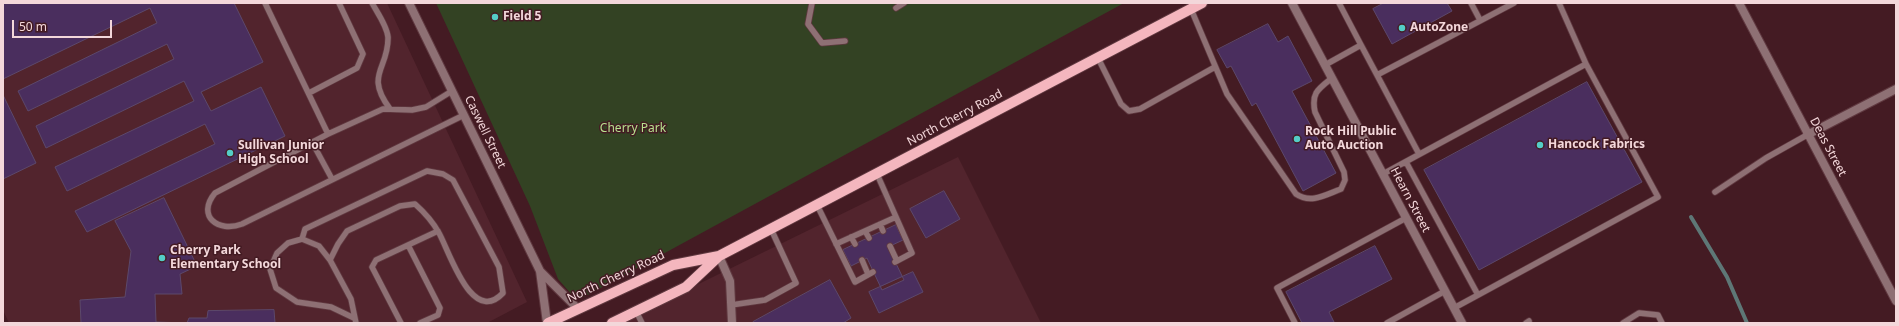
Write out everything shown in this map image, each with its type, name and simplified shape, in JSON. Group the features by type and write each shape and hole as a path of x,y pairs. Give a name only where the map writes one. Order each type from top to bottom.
{"main road":[{"name":"North Cherry Road","path":"612,323 686,287 719,256 1098,58 1187,8 1202,3"},
{"name":"North Cherry Road","path":"547,323 673,265 719,256"}],"street":[{"name":"Caswell Street","path":"409,3 540,271 547,323"},
{"name":"Hearn Street","path":"1292,3 1462,323"},
{"name":"Deas Street","path":"1739,3 1896,302"},
{"path":"1807,135 1896,89"},
{"path":"719,256 730,281 732,323"},
{"name":"Caswell Street","path":"540,271 578,309"}],"lane":[{"path":"265,3 328,134"},
{"path":"309,93 357,68 363,54 339,3"},
{"path":"372,3 388,34 388,46 378,78 379,89 390,109"},
{"path":"812,3 808,24 822,43 845,41"},
{"path":"896,8 904,3"},
{"path":"1339,3 1419,154"},
{"path":"1471,3 1480,20"},
{"path":"1377,75 1514,3"},
{"path":"1454,308 1658,197 1586,64 1559,3"},
{"path":"1187,8 1227,94 1242,118 1296,194 1303,198 1314,198 1341,189 1345,180 1344,172 1315,112 1313,103 1317,90 1332,78"},
{"path":"1325,65 1361,45"},
{"path":"1098,58 1121,104 1129,111 1140,109 1215,67"},
{"path":"1383,174 1586,64"},
{"path":"452,91 426,107 412,110 383,109 328,134 215,193 207,206 206,211 209,217 218,225 226,228 233,227 464,115"},
{"path":"1715,192 1766,158 1807,135"},
{"path":"312,142 332,179"},
{"path":"1406,162 1478,295"},
{"path":"302,239 305,229 427,171 443,174 453,180 499,267 503,292 498,300 488,304 478,304 468,296 438,231 422,210 415,204 400,206 347,231 330,260"},
{"path":"877,174 912,253 896,262 890,246"},
{"path":"817,205 855,282 871,273 862,260"},
{"path":"836,244 896,217"},
{"path":"1295,323 1276,288 1406,218"},
{"path":"880,224 883,231"},
{"path":"731,305 765,300 796,283 771,229"},
{"path":"865,230 868,238"},
{"path":"401,323 372,267 376,260 438,231"},
{"path":"851,237 855,244"},
{"path":"302,239 318,246 330,260 351,299 355,321 331,307 297,302 276,288 270,269 277,253 288,243 302,239"},
{"path":"408,245 440,308 438,315 420,323"},
{"path":"1387,323 1445,291"},
{"path":"636,311 642,323"},
{"path":"1623,323 1639,313 1650,313 1658,315 1662,323"}],"shaded area":[{"name":"Sullivan Junior High School","path":"3,3 387,3 527,302 487,323 9,323 3,310"},
{"path":"958,157 1041,323 619,323"}],"green space":[{"name":"Cherry Park","path":"436,3 1124,3 584,297 573,296 558,279 530,206"}],"building":[{"path":"3,3 234,3 263,62 201,92 211,111 261,87 285,136 87,232 75,211 215,144 205,124 67,191 55,167 194,101 184,81 46,148 36,126 174,59 167,44 28,111 18,91 157,23 150,8 3,79"},
{"name":"AutoZone","path":"1384,3 1447,3 1452,11 1392,44 1373,9"},
{"name":"Rock Hill Public Auto Auction","path":"1268,24 1278,42 1288,36 1312,81 1292,91 1336,173 1303,191 1256,103 1252,106 1231,66 1227,68 1217,50"},
{"path":"1587,82 1642,182 1479,270 1424,170"},
{"path":"3,95 36,163 3,179"},
{"path":"944,191 960,219 926,238 910,209"},
{"name":"Cherry Park Elementary School","path":"164,198 197,266 180,274 182,294 155,294 156,322 187,323 81,323 80,300 125,297 131,251 115,221"},
{"path":"896,225 903,240 888,247 904,280 882,290 867,258 851,266 843,250"},
{"path":"1375,246 1392,279 1329,312 1334,322 1332,323 1302,323 1286,292"},
{"path":"913,272 923,292 879,313 869,292"},
{"path":"830,280 851,318 843,323 753,323 753,322"},
{"path":"274,310 275,323 187,323 189,318 207,318 208,311"}],"waterway":[{"path":"1691,217 1727,277 1747,323"}],"place":[{"name":"Field 5","path":"495,17"},
{"name":"AutoZone","path":"1402,28"},
{"name":"Rock Hill Public Auto Auction","path":"1297,139"},
{"name":"Hancock Fabrics","path":"1540,145"},
{"name":"Sullivan Junior High School","path":"230,153"},
{"name":"Cherry Park Elementary School","path":"162,258"}]}
